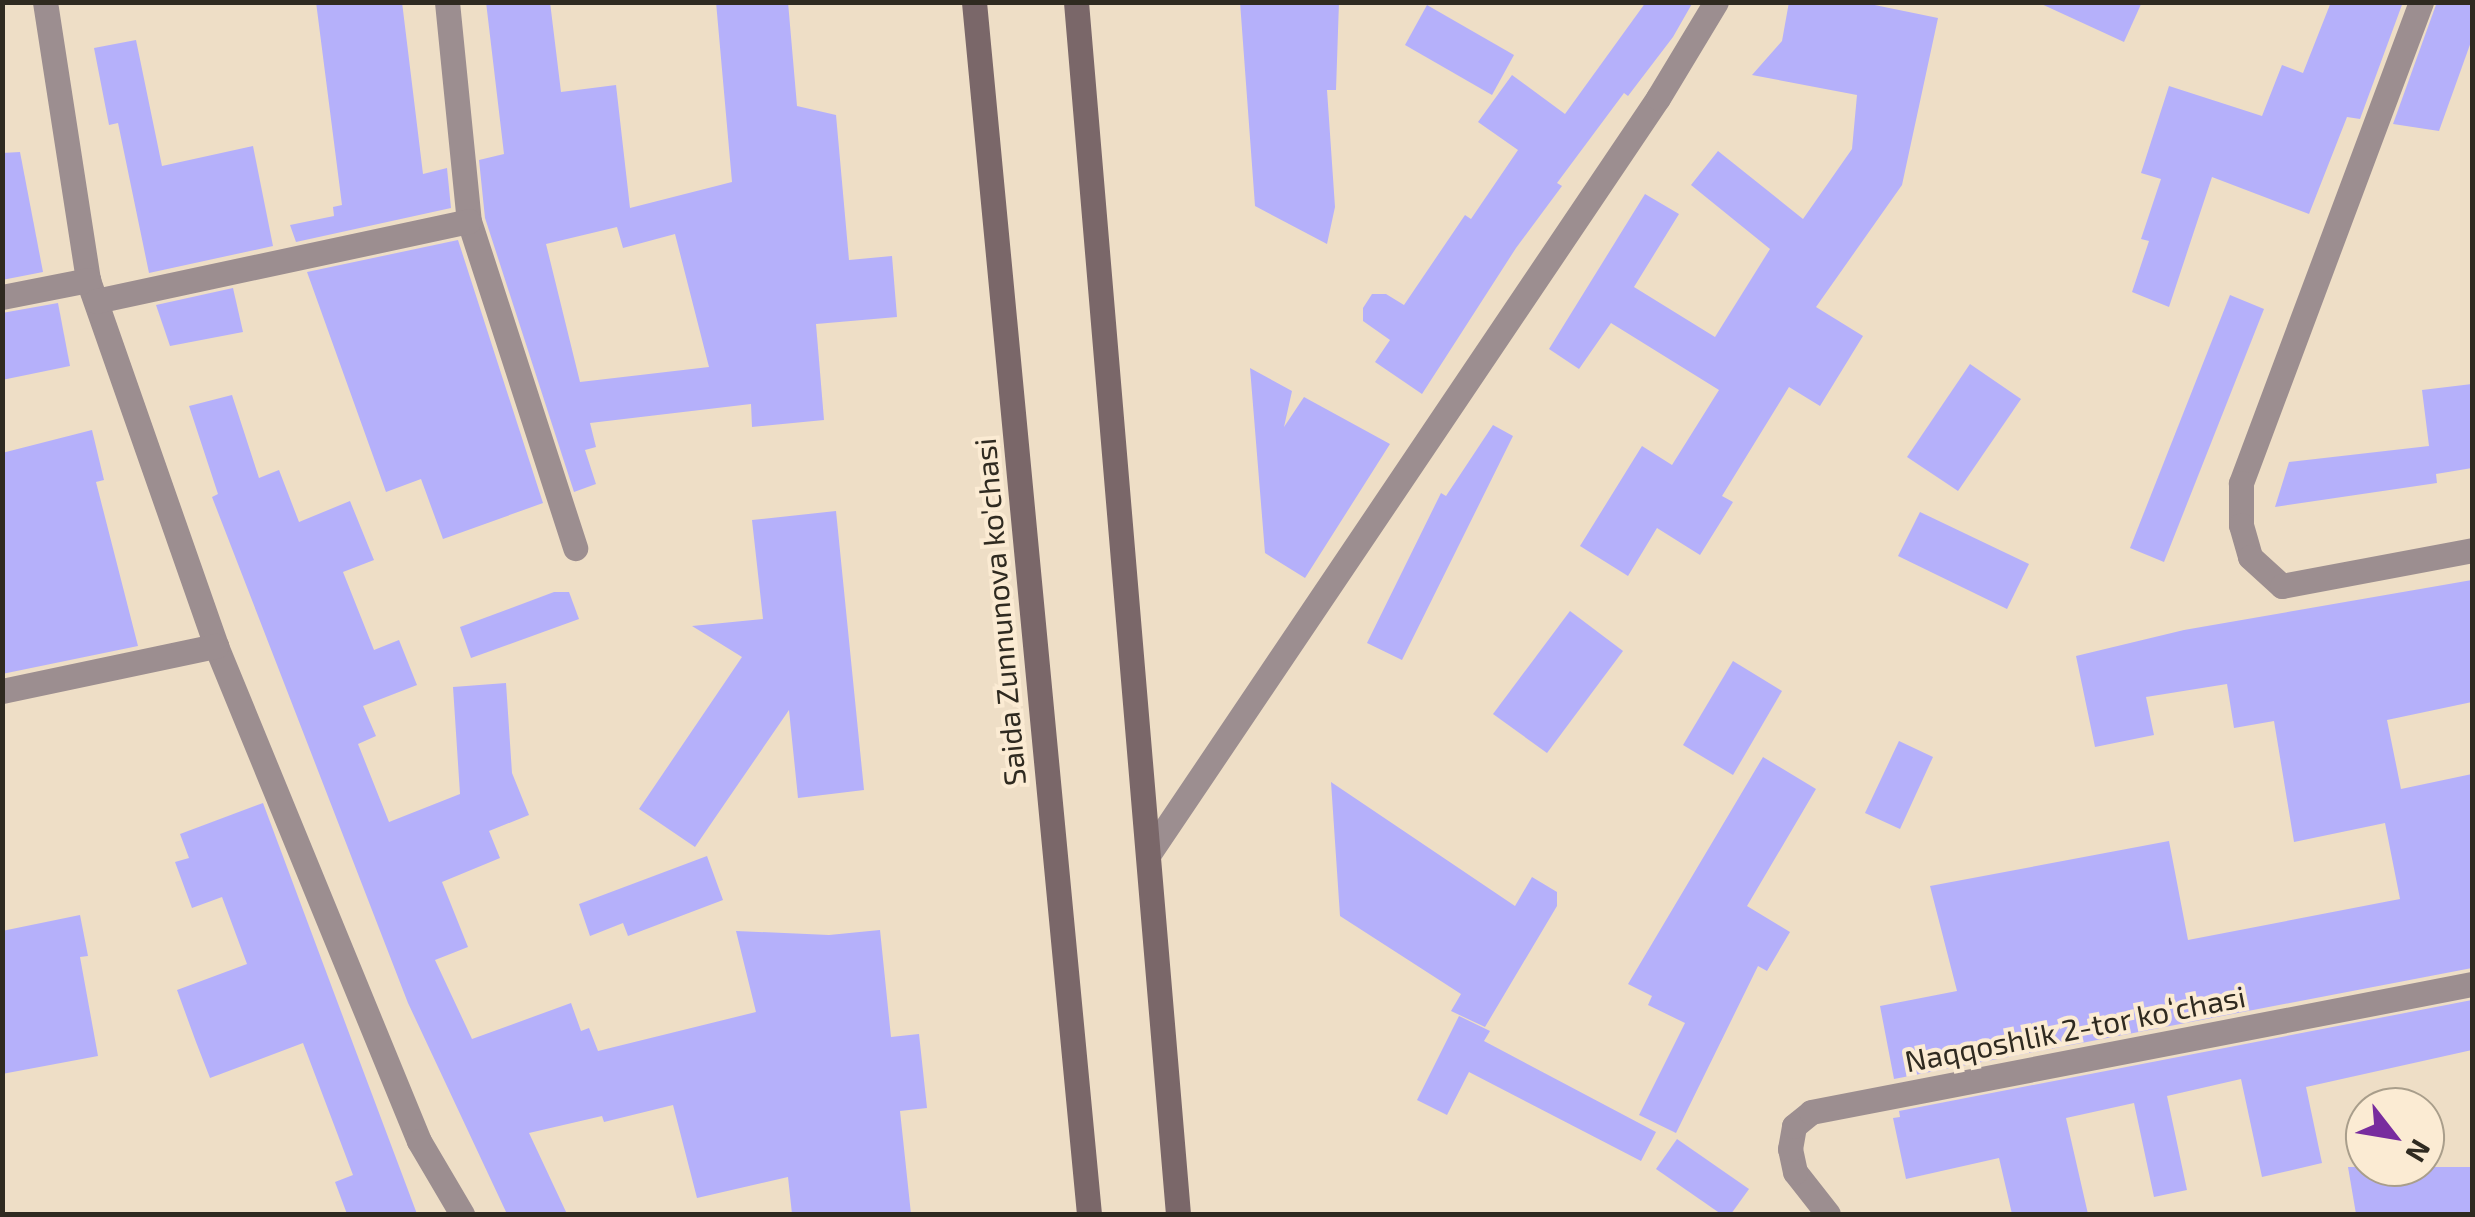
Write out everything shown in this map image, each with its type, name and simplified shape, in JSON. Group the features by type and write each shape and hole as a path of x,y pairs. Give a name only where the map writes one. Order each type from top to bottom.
{"main road":[{"name":"Saida Zunnunova ko'chasi","path":"974,2 1089,1214"},
{"path":"1076,2 1178,1214"}],"street":[{"path":"45,2 92,290 216,646 420,1142 462,1214"},
{"path":"447,2 469,221 576,548"},
{"path":"1150,852 1658,98 1716,2"},
{"path":"2421,2 2241,483 2241,525 2250,558 2282,586 2472,550"},
{"path":"2,297 92,290 469,221"},
{"path":"2,691 216,646"},
{"name":"Naqqoshlik 2-tor koʻchasi","path":"1828,1214 1794,1172 1790,1148 1794,1126 1811,1112 2472,984"}],"building":[{"path":"316,2 402,2 423,174 447,168 451,208 296,242 290,225 334,216 333,207 342,205"},
{"path":"486,2 550,2 561,92 616,85 630,208 732,182 716,2 788,2 797,106 836,115 849,260 892,256 897,317 816,324 824,420 752,427 751,404 590,423 596,447 585,450 596,484 574,492 485,218 479,160 504,154","holes":["617,227 623,248 675,234 709,367 580,382 546,244"]},
{"path":"1240,2 1339,2 1336,90 1327,90 1335,207 1327,244 1255,206"},
{"path":"1646,2 1693,2 1673,37 1628,96 1624,93 1557,183 1562,186 1516,248 1422,394 1375,362 1390,340 1363,321 1363,308 1372,294 1386,294 1404,305 1465,215 1471,219 1518,150 1478,122 1512,75 1565,114"},
{"path":"1789,2 1860,2 1938,18 1902,185 1816,307 1863,336 1820,406 1789,387 1722,496 1733,502 1700,555 1657,528 1628,576 1580,546 1642,446 1672,465 1719,390 1611,323 1579,369 1549,349 1645,194 1679,214 1634,287 1715,337 1770,249 1691,185 1718,151 1803,219 1852,149 1857,95 1752,75 1782,41"},
{"path":"2037,2 2142,2 2124,42"},
{"path":"2331,2 2403,2 2360,119 2347,117 2309,214 2212,177 2169,307 2132,292 2149,241 2141,239 2161,179 2141,173 2169,86 2262,116 2282,65 2303,73"},
{"path":"2437,2 2472,2 2472,39 2439,131 2393,124"},
{"path":"1427,5 1514,55 1492,95 1405,45"},
{"path":"136,40 162,166 253,146 273,246 149,273 118,123 109,125 94,48"},
{"path":"20,152 43,272 2,280 2,153"},
{"path":"458,240 543,503 443,539 421,479 386,492 307,272"},
{"path":"233,288 243,332 170,346 156,305"},
{"path":"2230,295 2264,309 2164,562 2130,548"},
{"path":"58,303 70,366 2,380 2,313"},
{"path":"1970,364 2021,399 1958,491 1907,457"},
{"path":"1250,368 1292,391 1284,427 1304,397 1390,444 1305,578 1265,553"},
{"path":"2472,384 2472,468 2436,474 2437,483 2275,507 2289,462 2429,446 2422,390"},
{"path":"232,395 259,478 279,470 299,522 350,501 374,560 343,572 374,650 399,640 417,685 363,706 376,736 358,744 389,822 460,794 453,687 506,683 512,773 529,815 489,831 500,858 442,882 468,947 435,960 472,1039 571,1003 581,1031 589,1028 598,1051 756,1012 736,931 829,935 880,930 891,1037 919,1034 927,1108 900,1111 911,1214 792,1214 788,1177 697,1198 673,1105 604,1122 602,1116 529,1133 567,1214 507,1214 408,1003 212,497 218,494 189,406"},
{"path":"1493,425 1513,436 1402,660 1367,643 1441,493 1446,496"},
{"path":"92,430 104,480 96,482 138,646 2,674 2,453"},
{"path":"836,511 864,790 798,798 789,710 695,847 639,809 742,657 692,626 763,619 752,520"},
{"path":"1920,512 2029,564 2007,609 1898,556"},
{"path":"2472,580 2472,702 2387,720 2401,789 2472,774 2472,968 1894,1079 1880,1006 1957,991 1930,886 2169,841 2188,940 2400,899 2385,823 2294,842 2274,721 2234,728 2227,684 2146,697 2154,735 2095,747 2076,656 2184,630"},
{"path":"554,592 569,592 579,619 471,658 460,627"},
{"path":"1570,611 1623,651 1547,753 1493,714"},
{"path":"1733,661 1782,691 1733,775 1683,745"},
{"path":"1899,741 1933,757 1900,829 1865,813"},
{"path":"1763,757 1816,789 1747,906 1790,932 1767,971 1758,966 1676,1133 1639,1115 1685,1023 1648,1005 1652,996 1628,984"},
{"path":"1331,782 1515,906 1532,877 1557,892 1557,906 1485,1027 1451,1011 1461,994 1340,916"},
{"path":"263,803 417,1214 347,1214 335,1182 353,1175 303,1043 210,1078 196,1042 177,990 247,964 222,897 192,908 175,862 189,858 180,834"},
{"path":"707,856 723,900 628,936 623,923 590,936 579,904"},
{"path":"80,915 88,956 80,957 98,1056 2,1074 2,931"},
{"path":"2472,1000 2472,1050 2306,1087 2322,1163 2262,1177 2241,1079 2167,1096 2187,1190 2154,1197 2134,1103 2066,1118 2088,1214 2012,1214 1999,1158 1906,1179 1893,1118 1900,1117 1899,1111"},
{"path":"1459,1016 1490,1031 1484,1041 1656,1132 1641,1161 1469,1072 1447,1115 1417,1100"},
{"path":"1677,1139 1749,1189 1731,1214 1721,1214 1656,1169"},
{"path":"2445,1167 2472,1167 2472,1214 2356,1214 2351,1187 2445,1187"}]}
